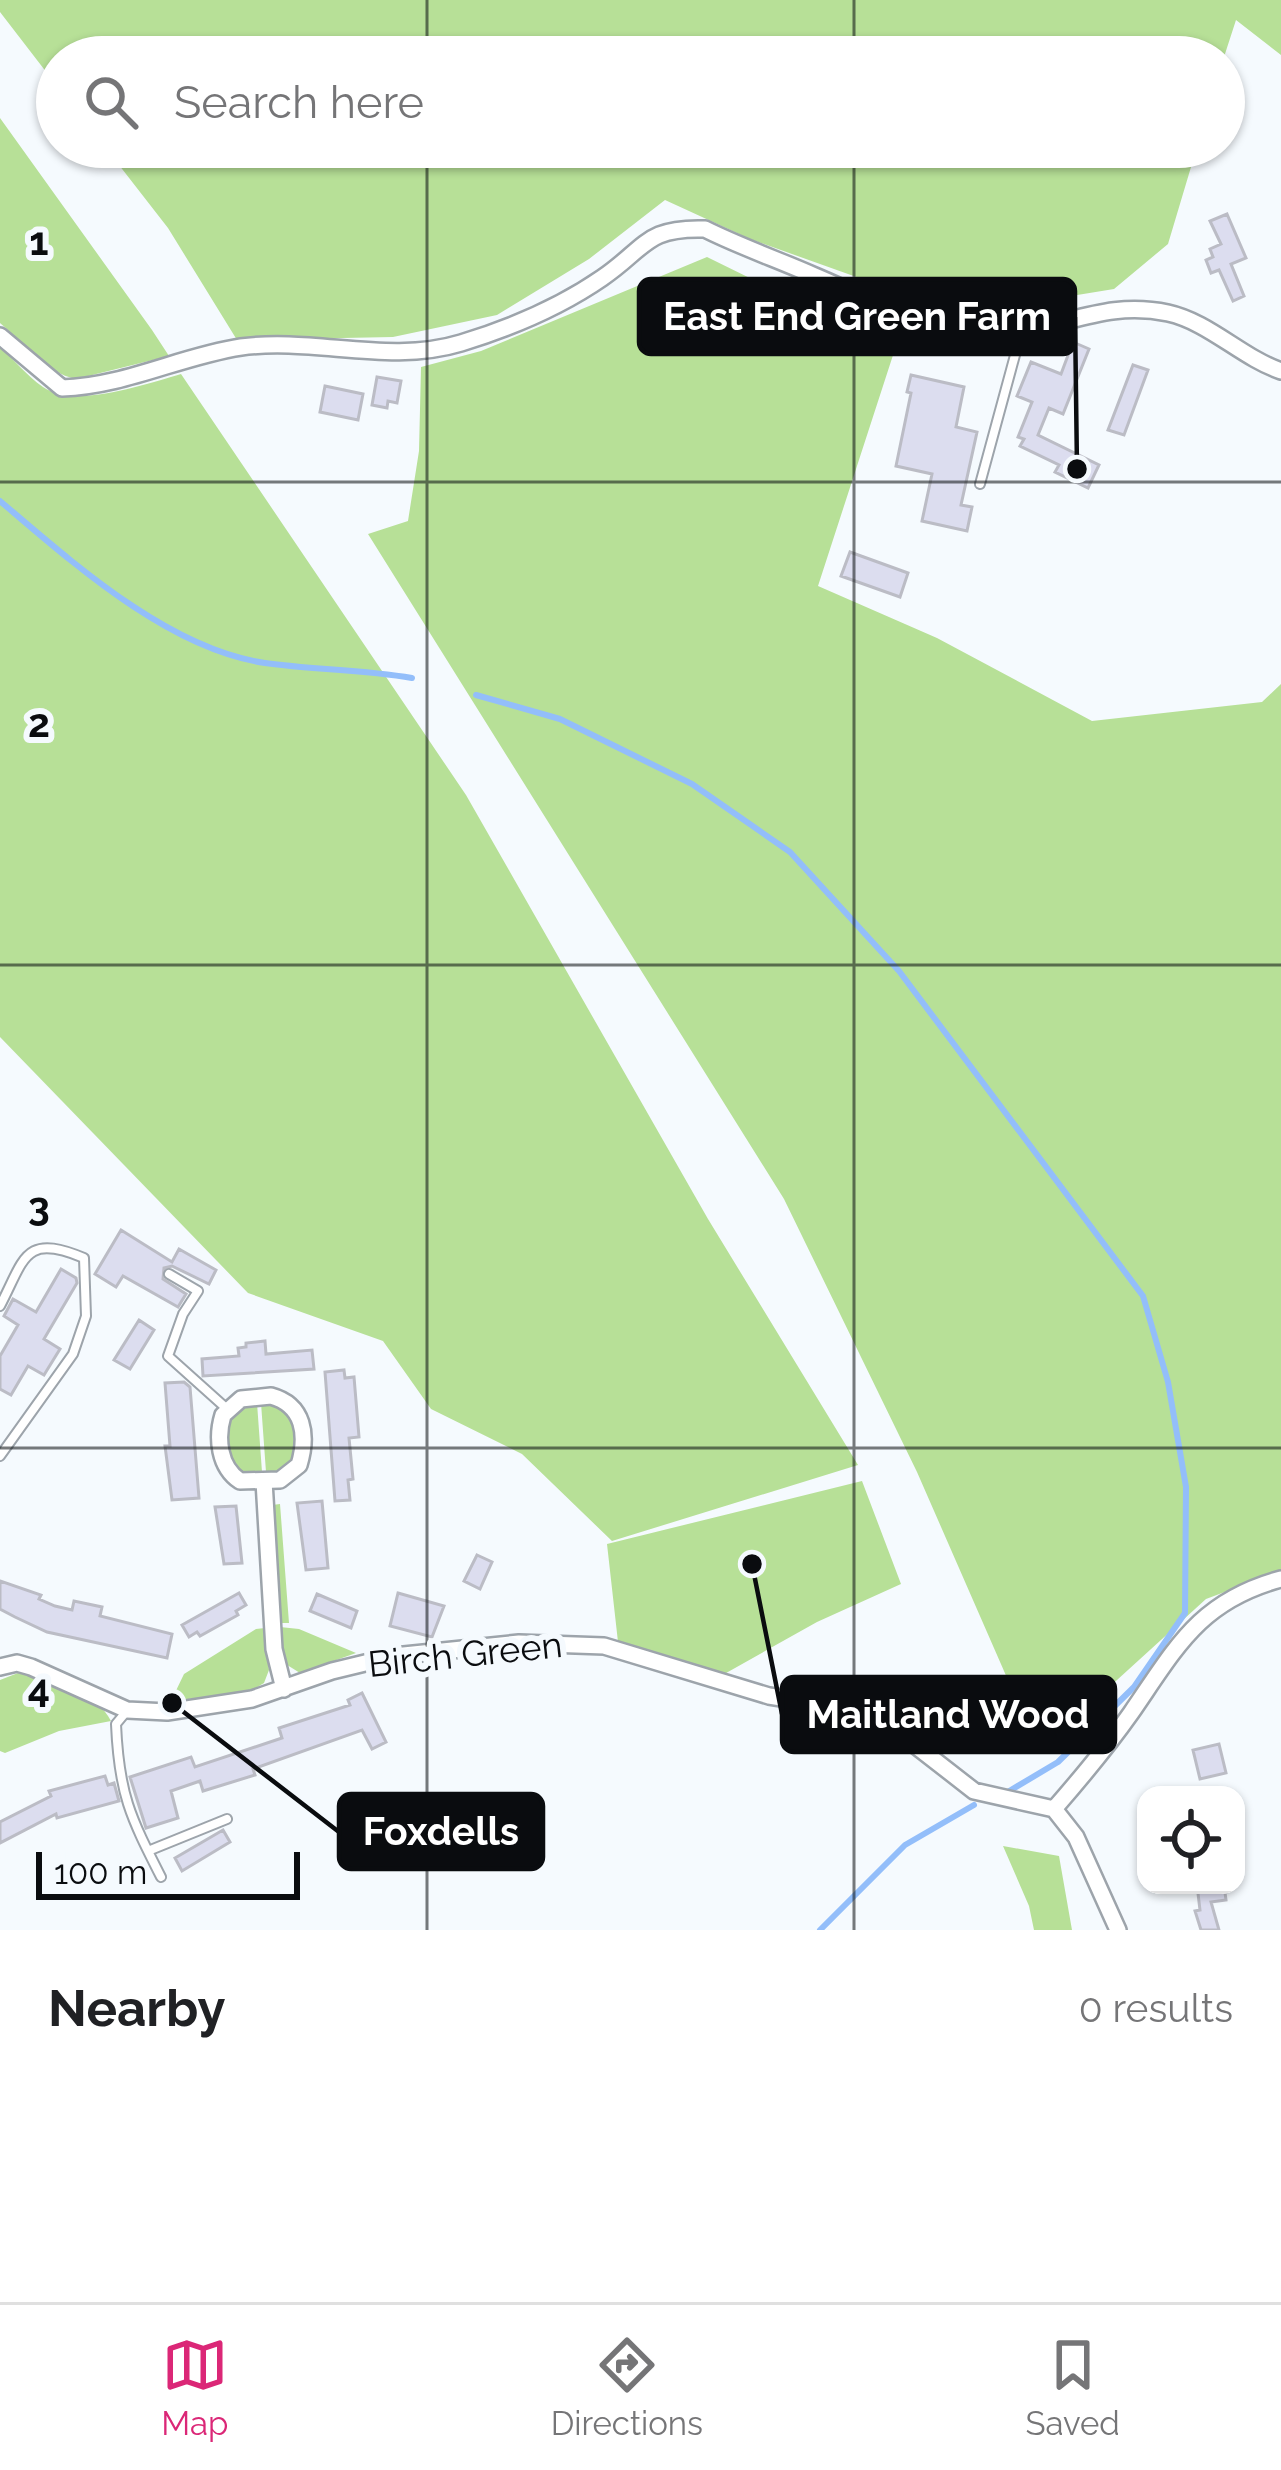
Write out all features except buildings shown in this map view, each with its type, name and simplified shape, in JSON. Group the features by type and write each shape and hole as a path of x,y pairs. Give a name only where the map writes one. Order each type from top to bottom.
{"street":[{"path":"0,336 62,388 160,370 241,347 409,353 453,346 542,312 604,277 651,238 674,228 706,230 941,326 991,333 1022,331 1108,308 1158,312 1194,323 1254,362 1281,371"},
{"path":"271,1396 290,1403 298,1412 303,1447 299,1465 286,1477 264,1481 240,1481 224,1465 220,1430 226,1408 241,1399 271,1396"},
{"path":"264,1481 274,1649 284,1689"},
{"path":"1118,1930 1076,1837 1054,1809 1096,1760 1182,1636 1238,1592 1281,1579"},
{"name":"Birch Green","path":"0,1666 31,1667 127,1711 196,1709 394,1657 519,1642 604,1646 769,1696 857,1711 893,1728 974,1791 1054,1809"}],"lane":[{"path":"980,484 1022,331"},
{"path":"0,1306 33,1250 47,1246 84,1258 86,1316 73,1354 0,1456"},
{"path":"170,1274 198,1292 183,1314 168,1356 226,1408"},
{"path":"127,1711 116,1724 128,1812 161,1877"},
{"path":"148,1851 227,1819"}],"green space":[{"path":"0,0 1281,0 1281,55 1236,20 1231,36 36,36 36,59 0,12"},
{"path":"0,118 169,356 76,379 45,364 0,323"},
{"path":"121,168 1191,168 1168,244 1114,289 960,314 750,239 665,200 589,259 497,315 393,337 237,340 168,228"},
{"path":"707,257 895,349 818,586 937,638 1092,721 1262,702 1281,684 1281,1571 1206,1599 1039,1751 917,1472 784,1199 368,534 408,521 419,451 421,367 481,351"},
{"path":"0,348 43,387 73,396 111,392 181,374 466,795 708,1219 858,1465 612,1541 522,1454 431,1409 383,1341 248,1293 0,1037"},
{"path":"257,1403 262,1472 240,1472 230,1452 228,1421 230,1414"},
{"path":"261,1403 281,1405 294,1421 296,1455 283,1470 266,1472"},
{"path":"862,1481 901,1584 817,1622 719,1677 618,1642 607,1544"},
{"path":"280,1504 289,1623 280,1623 272,1505"},
{"path":"280,1627 299,1629 356,1653 300,1673 284,1663"},
{"path":"265,1628 269,1670 264,1683 249,1692 171,1701 184,1674"},
{"path":"18,1673 84,1695 111,1721 59,1731 0,1751 0,1680"},
{"path":"1003,1846 1059,1856 1072,1930 1034,1930 1029,1906"}],"waterway":[{"path":"0,501 123,600 193,640 265,663 412,678"},
{"path":"476,695 560,719 692,784 790,852 899,971 1143,1296 1168,1382 1186,1487 1185,1613 1134,1687 1058,1762 1006,1793"},
{"path":"820,1930 905,1845 974,1805"}],"place":[{"name":"East End Green Farm","path":"1077,469"},
{"name":"Maitland Wood","path":"752,1564"},
{"name":"Foxdells","path":"172,1703"}]}
